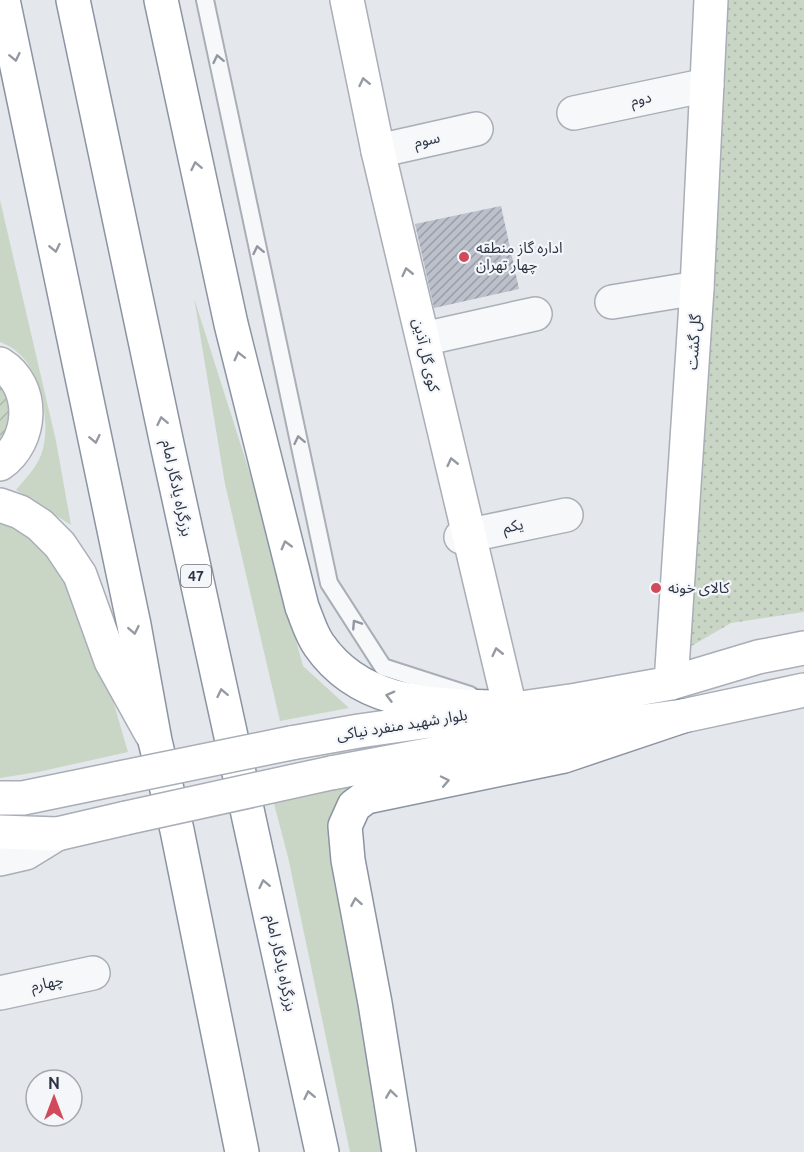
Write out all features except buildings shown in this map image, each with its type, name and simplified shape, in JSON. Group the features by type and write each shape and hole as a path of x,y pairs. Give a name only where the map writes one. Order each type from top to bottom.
{"main road":[{"path":"3,0 242,1152"},
{"name":"بزرگراه یادگار امام","path":"73,0 164,432 322,1152"},
{"path":"161,0 242,369 302,607 318,643 338,669 376,692 416,702 510,708"},
{"name":"کوی گل آذین","path":"347,0 378,150 423,339 465,536 510,708"},
{"name":"گل گشت","path":"671,683 697,288 711,0"},
{"path":"0,364 17,379 25,401 26,427 14,452 0,464"},
{"path":"0,505 20,512 40,525 60,545 80,575 111,661 155,741"},
{"name":"بلوار شهید منفرد نیاکی","path":"0,798 23,798 291,742 510,708 577,700 671,683 758,657 804,648"},
{"path":"0,832 57,834 331,773 513,739 683,716 804,690"},
{"path":"399,1152 377,1015 348,860 345,826 354,807 366,797 564,756 683,716"}],"street":[{"name":"دوم","path":"574,113 707,85"},
{"name":"سوم","path":"378,150 476,129"},
{"path":"612,302 697,288"},
{"path":"423,339 535,314"},
{"name":"یکم","path":"465,536 566,515"},
{"path":"0,860 26,853 57,834"},
{"name":"چهارم","path":"0,993 93,974"}],"lane":[{"path":"206,0 329,583 383,667 510,708"}],"green space":[{"path":"726,0 804,0 804,612 731,623 688,648"},
{"path":"0,200 56,441 71,525 16,490 41,455 45,415 38,385 25,360 16,351 0,342"},
{"path":"194,298 251,477 303,666 349,708 280,721 225,484"},
{"path":"0,378 5,385 14,421 0,451"},
{"path":"0,517 5,518 63,565 102,663 128,752 0,778"},
{"path":"382,775 353,795 388,1152 350,1152 288,857 272,796"}],"place":[{"name":"اداره گاز منطقه چهار تهران","path":"464,257"},
{"name":"کالای خونه","path":"656,588"}]}
